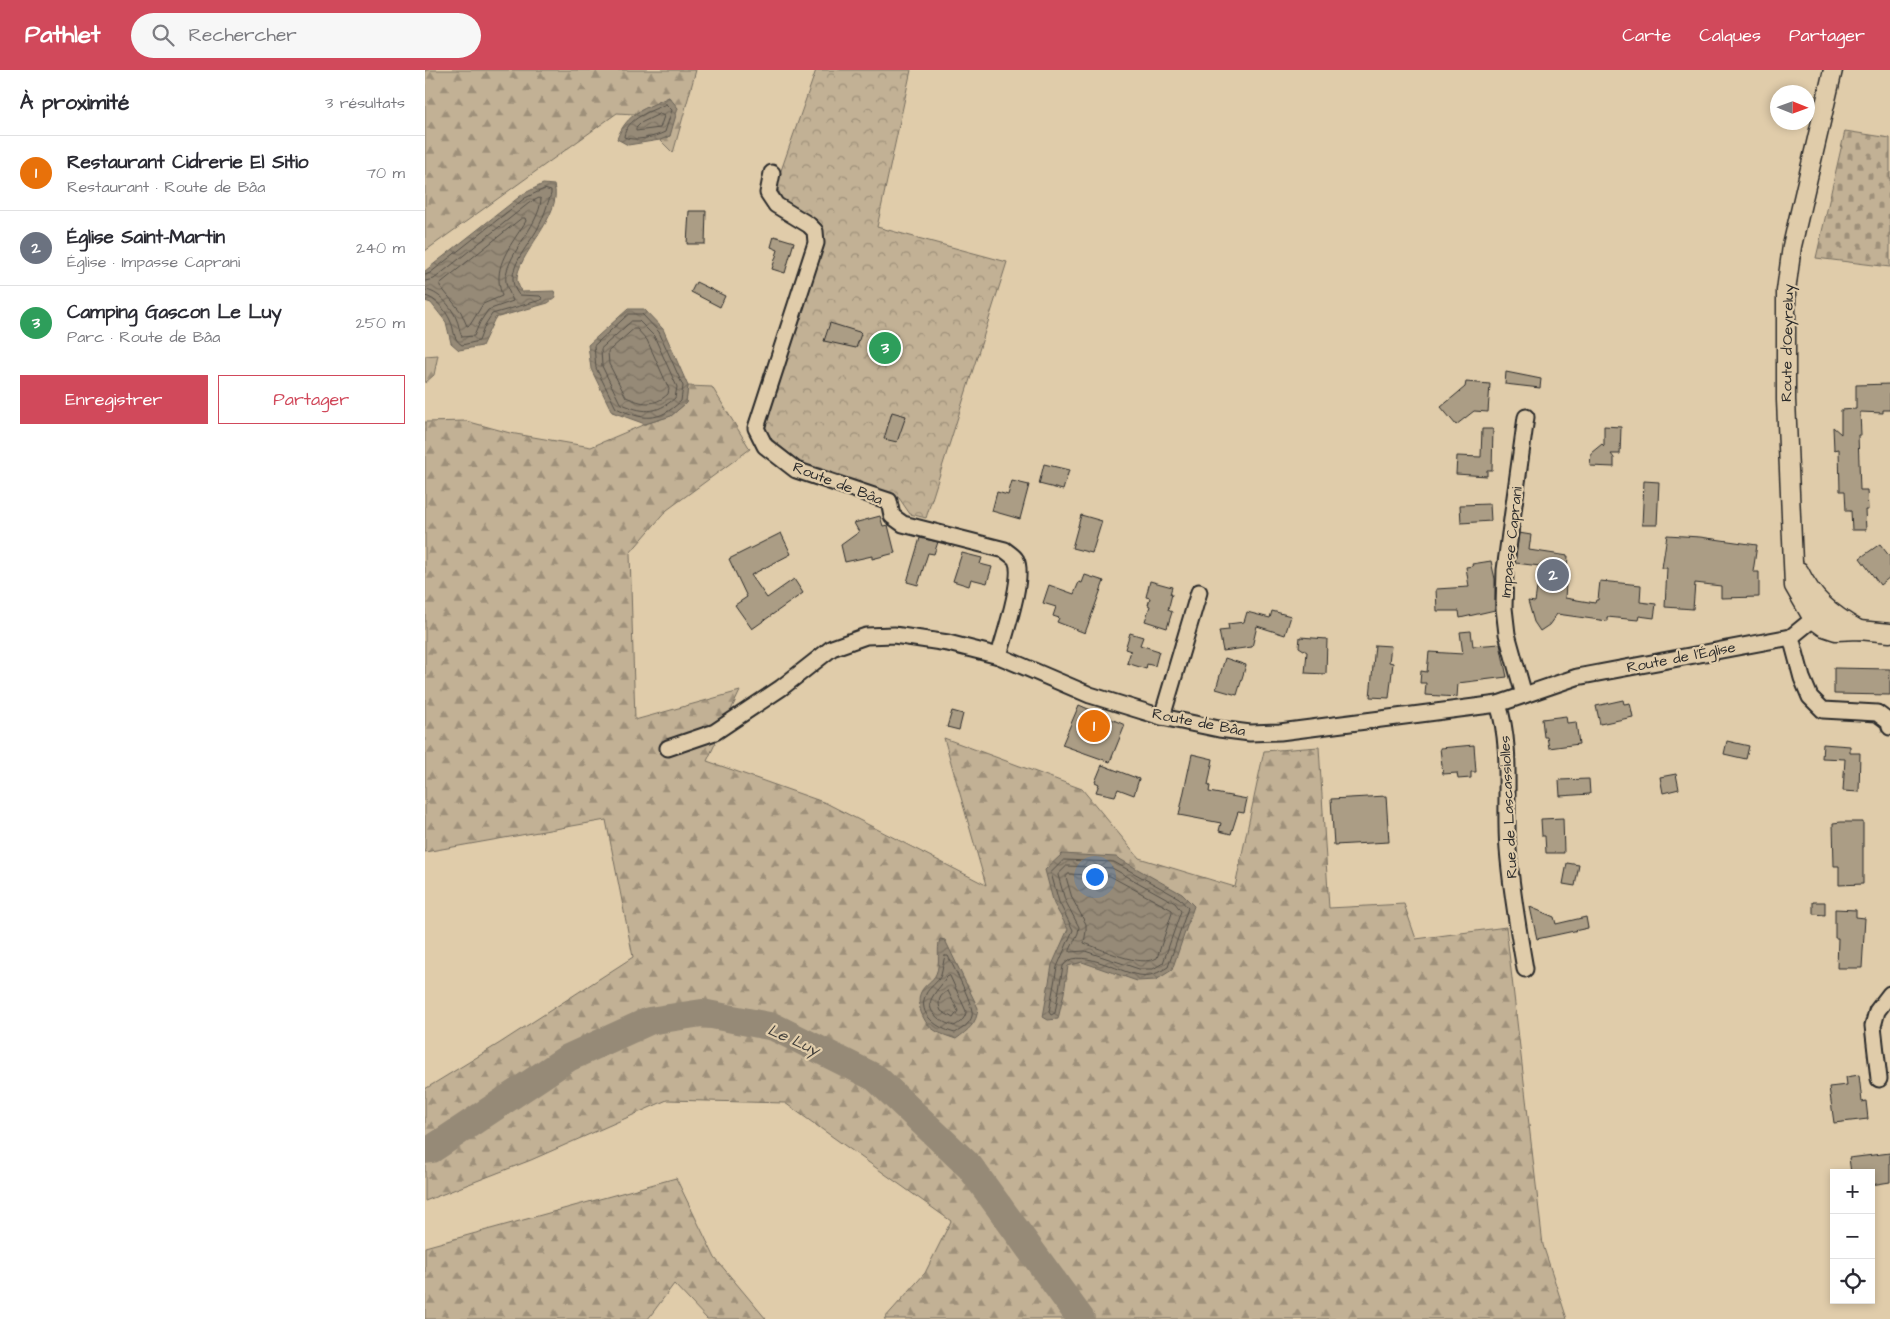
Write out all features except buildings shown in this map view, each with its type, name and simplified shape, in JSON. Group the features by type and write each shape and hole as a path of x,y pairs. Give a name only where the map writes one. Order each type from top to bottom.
{"street":[{"name":"Route d'Oeyreluy","path":"1817,612 1794,560 1786,400 1786,291 1792,246 1833,70"},
{"name":"Route de Bâa","path":"772,173 768,193 776,205 809,225 815,231 817,242 756,428 765,446 796,470 889,501 892,516 903,524 1005,550 1016,559 1020,570 1018,584 999,656"},
{"name":"Impasse Caprani","path":"1524,695 1507,634 1504,608 1505,570 1526,417"},
{"path":"1162,717 1199,592"},
{"name":"Route de l'Église","path":"1498,704 1577,676 1791,637 1817,612"},
{"path":"1817,612 1839,618 1859,630 1890,633"},
{"name":"Route de Bâa","path":"668,748 715,732 781,688 832,648 866,636 894,635 948,643 999,656 1090,695 1162,717 1250,733 1280,732 1498,704"},
{"path":"1791,637 1802,678 1810,697 1823,710 1877,713 1889,722 1890,727"},
{"name":"Rue de Lascassiolles","path":"1498,704 1505,740 1507,848 1516,919 1525,969"},
{"path":"1879,1079 1873,1026 1877,1011 1890,994"}],"green space":[{"path":"425,70 696,70 673,153 660,140 670,136 669,97 634,114 617,113 425,251"},
{"path":"816,70 911,70 877,227 1007,262 926,518 910,514 899,498 804,465 764,433 823,237 816,223 784,203 776,185"},
{"path":"1845,131 1890,138 1890,267 1816,258"},
{"path":"438,355 434,375 425,383 425,356"},
{"path":"688,386 712,387 750,449 667,510 630,553 635,720 740,691 707,761 826,803 986,885 944,738 1082,789 1139,858 1235,887 1264,751 1319,747 1329,908 1404,904 1416,939 1506,927 1543,1245 1567,1319 884,1319 925,1273 951,1221 785,1103 667,1100 531,1160 425,1201 425,1089 633,957 606,820 425,852 425,422 466,421 510,433 591,447 645,424 671,416 686,403"},
{"path":"676,1178 715,1258 766,1319 707,1319 674,1284 648,1319 425,1319 425,1247"}],"water":[{"path":"669,97 678,108 670,136 660,140 628,145 617,139 626,123 638,112"},
{"path":"543,184 554,185 555,197 552,209 523,260 518,271 517,281 521,292 554,291 556,297 548,303 495,318 482,346 459,350 451,343 446,322 431,303 425,301 425,271 523,194"},
{"path":"628,309 644,309 663,329 688,386 686,403 671,416 645,424 612,412 591,369 588,345"},
{"path":"1062,854 1116,857 1182,894 1194,906 1172,970 1156,980 1137,981 1082,962 1068,966 1058,1019 1048,1020 1043,1017 1052,965 1068,929 1054,904 1045,870"},
{"path":"940,939 945,940 978,1008 974,1022 956,1039 939,1033 931,1027 924,1018 920,1007 919,999 921,992 935,976 937,970"}],"waterway":[{"name":"Le Luy","path":"425,1150 432,1149 568,1058 649,1021 702,1013 774,1027 876,1078 970,1167 1081,1319"}],"place":[{"name":"Camping Gascon Le Luy","path":"885,348"},
{"name":"Église Saint-Martin","path":"1553,575"},
{"name":"Restaurant Cidrerie El Sitio","path":"1094,726"}]}
